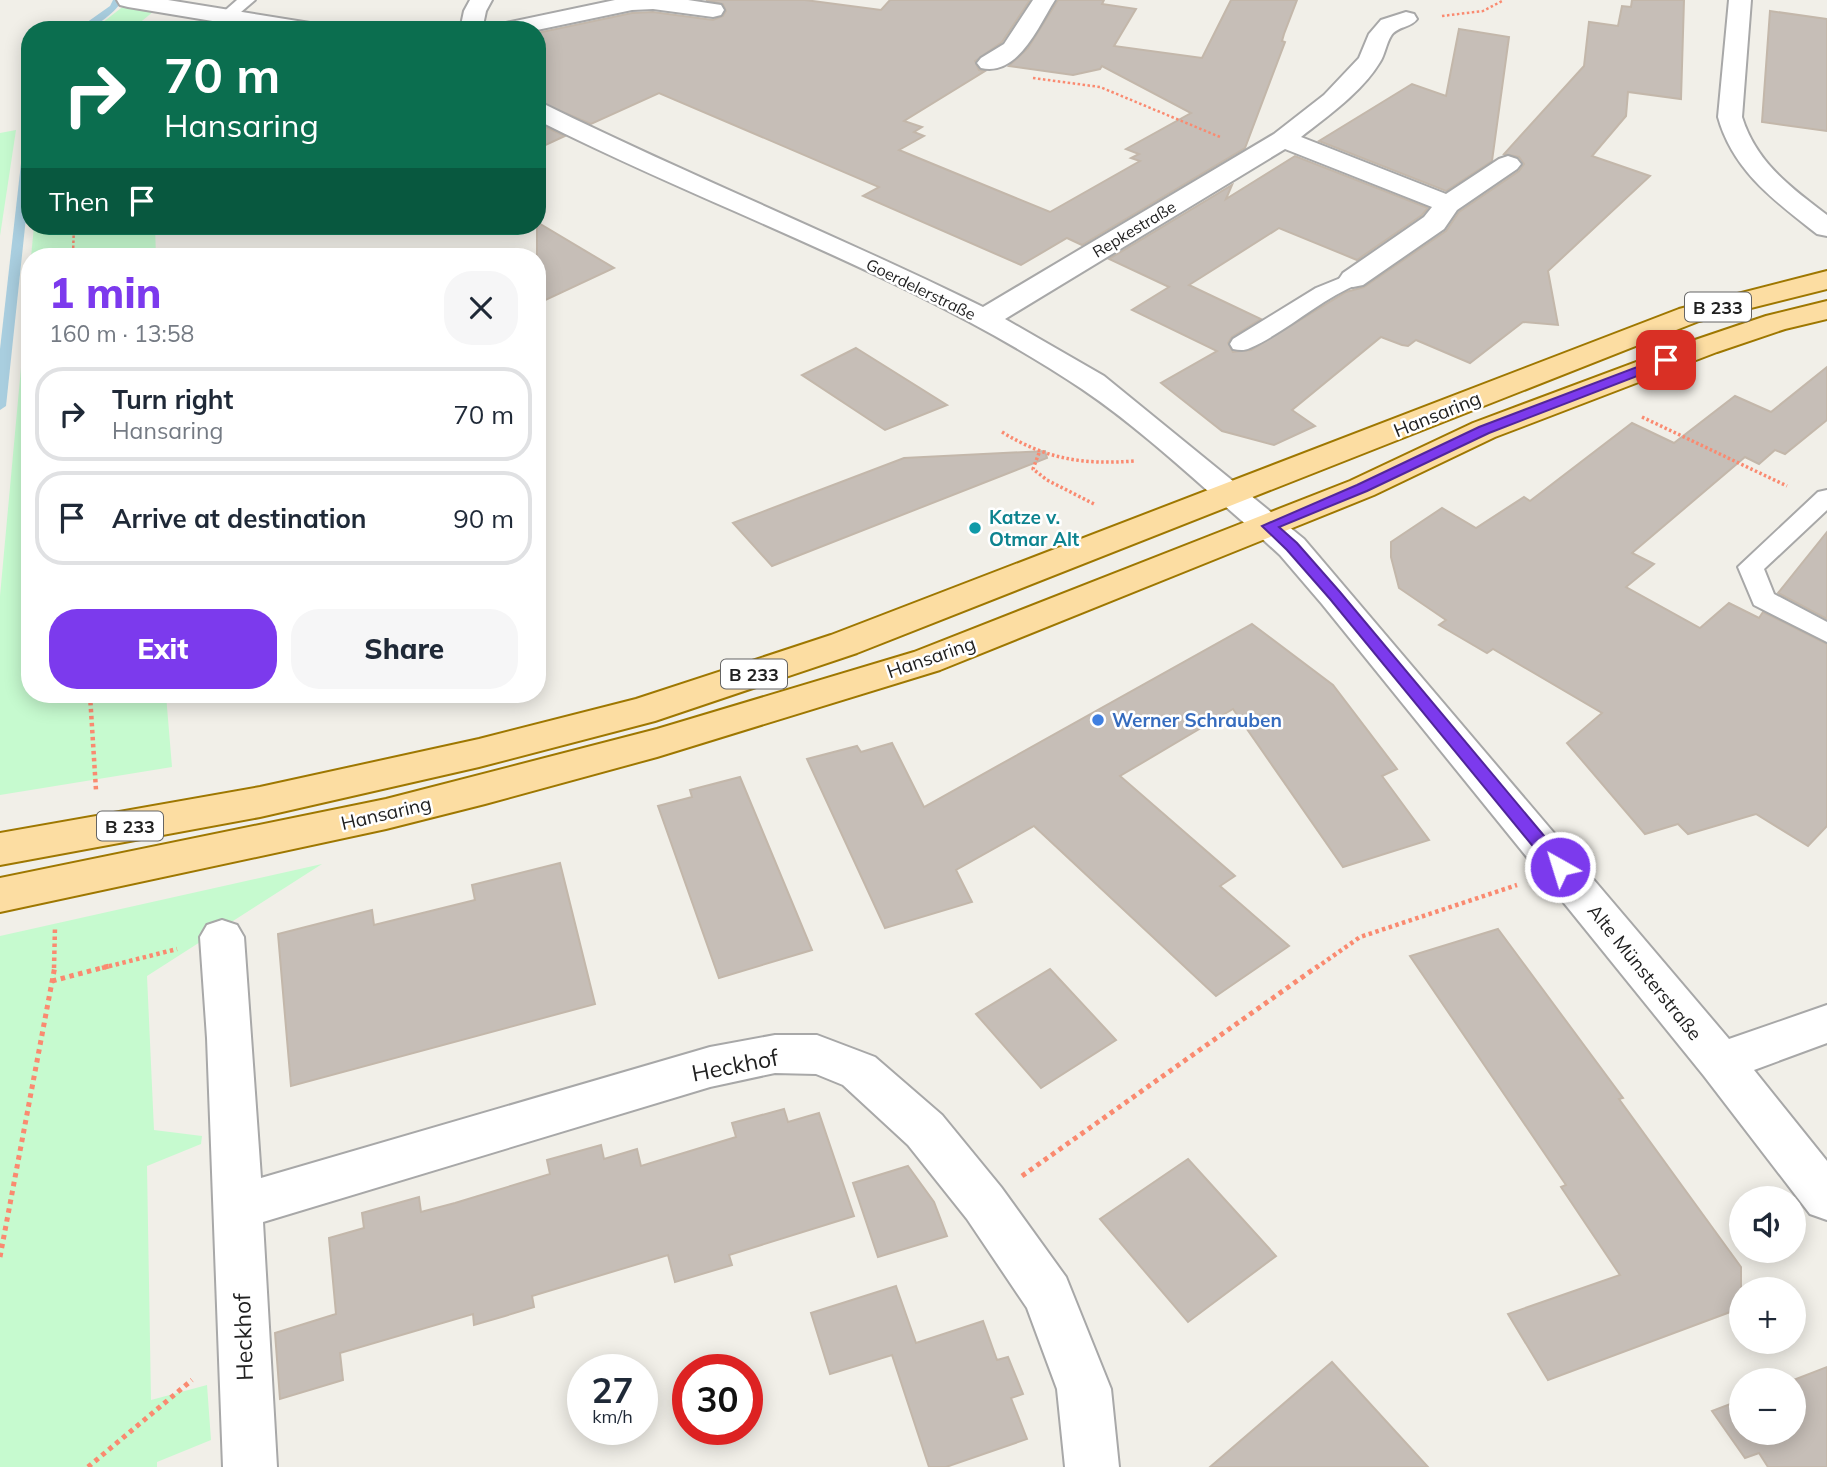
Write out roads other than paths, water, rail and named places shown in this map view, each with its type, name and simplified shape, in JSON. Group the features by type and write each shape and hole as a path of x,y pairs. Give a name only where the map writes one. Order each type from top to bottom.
{"main road":[{"name":"Hansaring","path":"0,849 260,802 479,753 642,712 844,645 1689,316 1827,280"},
{"name":"Hansaring","path":"0,895 386,814 657,743 927,661 1362,488 1509,420 1706,346 1776,322 1827,310"}],"street":[{"path":"473,21 481,0"},
{"path":"989,63 1013,49 1044,0"},
{"path":"1740,0 1730,117 1733,134 1761,174 1827,228"},
{"path":"138,1 261,21"},
{"path":"546,21 632,3 653,2 713,10"},
{"name":"Repkestraße","path":"984,319 1283,139 1334,100 1370,60 1380,34 1389,25 1406,19"},
{"name":"Goerdelerstraße","path":"546,114 603,143 890,272 984,319 1093,383 1269,526"},
{"path":"1283,139 1448,204"},
{"path":"1353,279 1434,223 1448,204 1508,164"},
{"name":"Alte Münsterstraße","path":"1269,526 1301,556 1459,743 1720,1062 1827,1198"},
{"name":"Heckhof","path":"222,937 250,1467"},
{"path":"1720,1062 1827,1024"},
{"name":"Heckhof","path":"238,1207 710,1067 775,1054 817,1055 859,1071 925,1130 985,1203 1048,1294 1084,1390 1092,1467"}],"lane":[{"path":"228,15 247,0"},
{"path":"1241,344 1266,331 1331,286 1353,279"},
{"path":"1824,500 1751,567 1763,599 1827,633"}],"waterway":[{"path":"94,21 113,8 118,0"},
{"path":"0,406 21,211"}],"place":[{"name":"Katze v. Otmar Alt","path":"975,528"},
{"name":"Werner Schrauben","path":"1098,720"}]}
